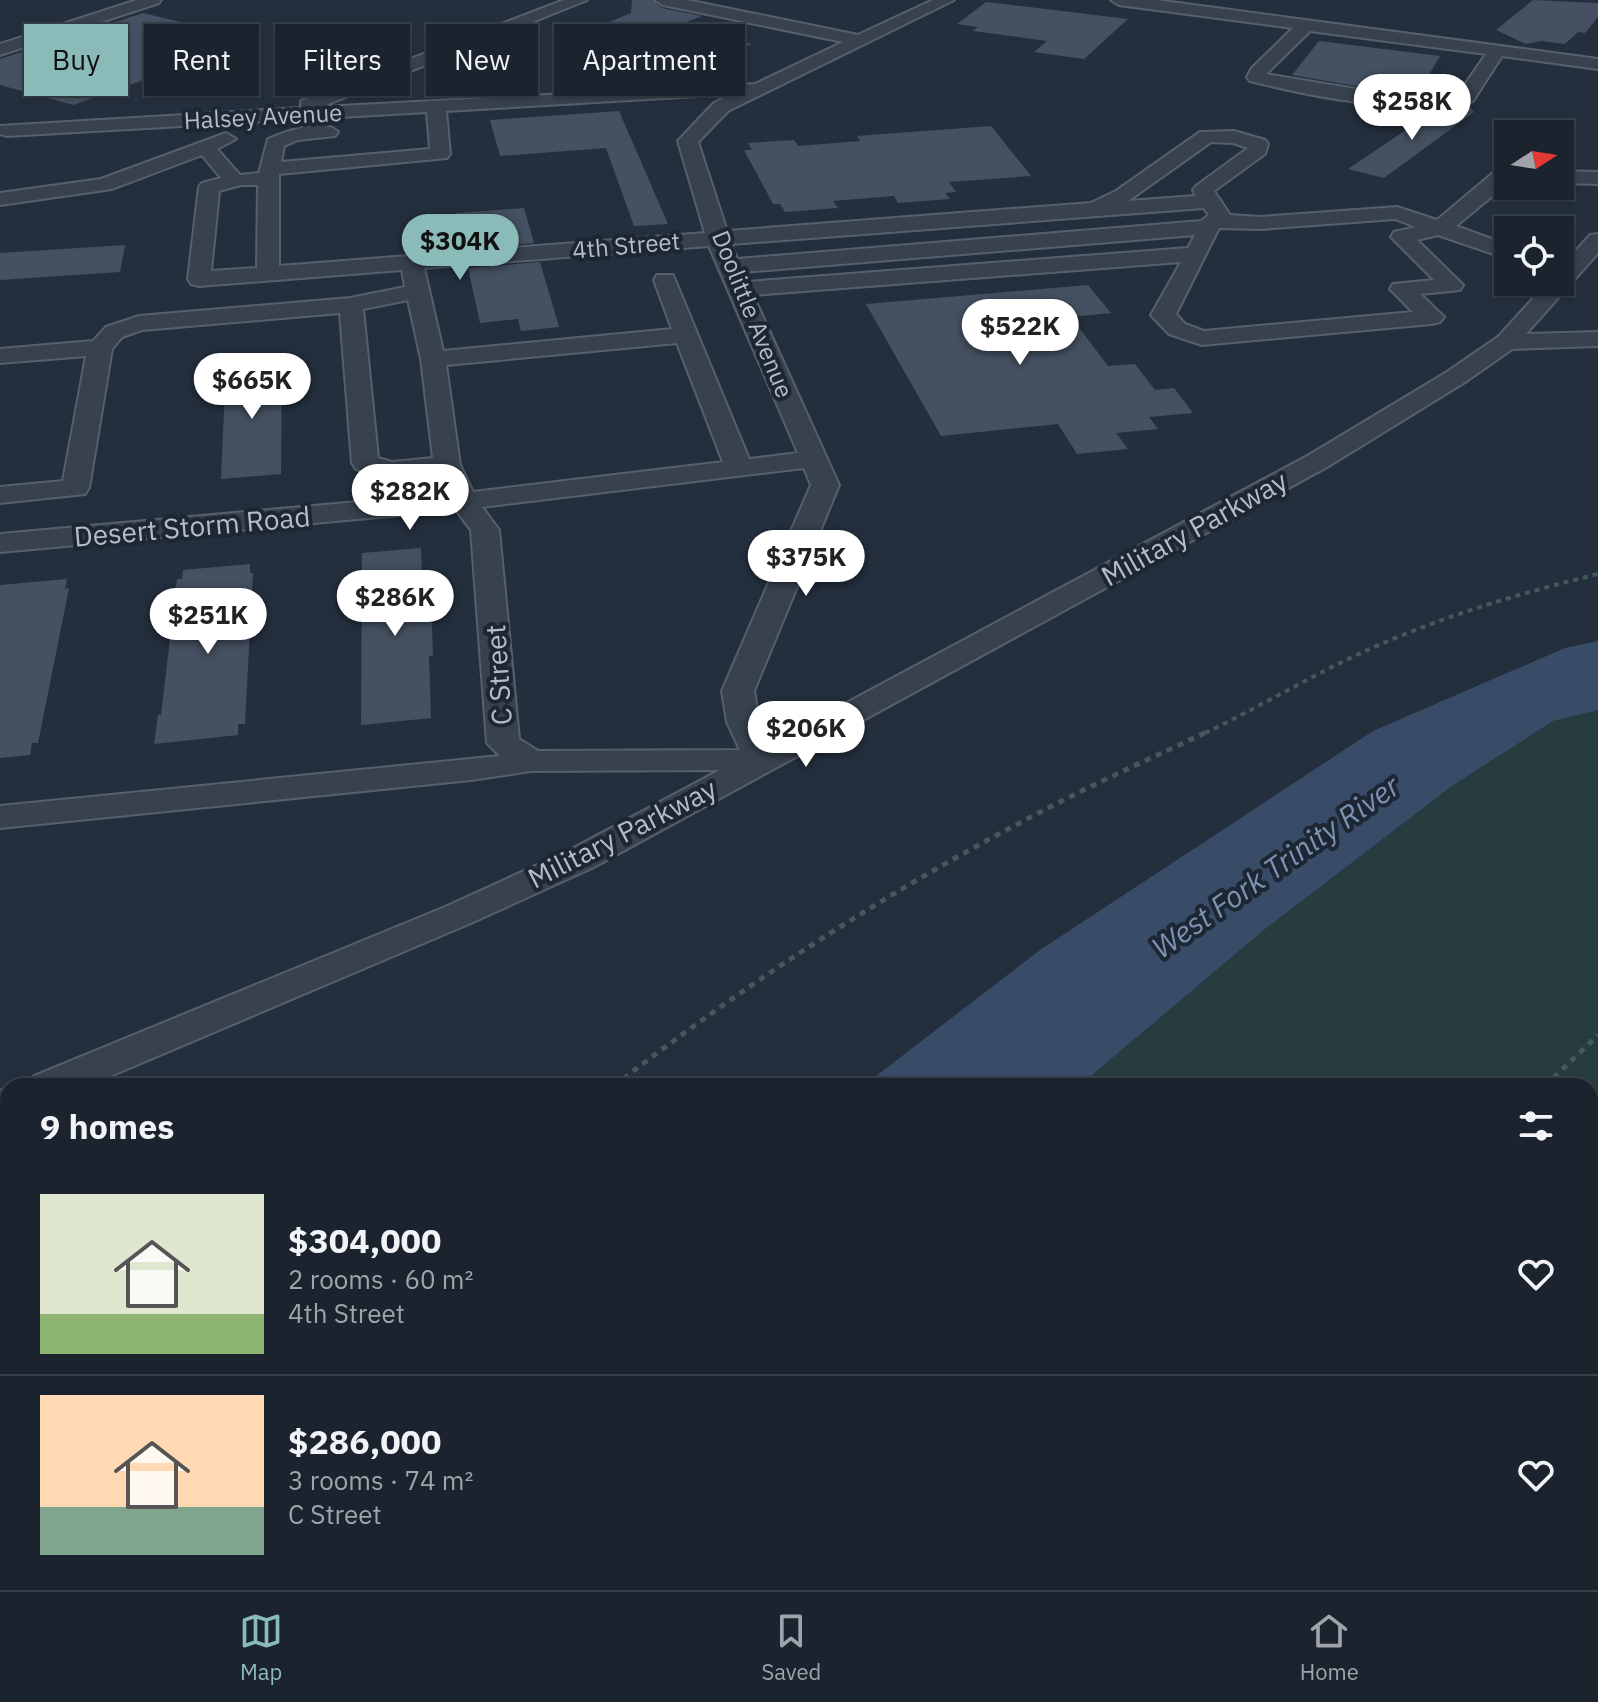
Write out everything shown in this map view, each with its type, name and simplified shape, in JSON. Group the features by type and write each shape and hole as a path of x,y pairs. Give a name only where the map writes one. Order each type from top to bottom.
{"street":[{"path":"0,50 153,0"},
{"path":"0,199 105,185 579,0"},
{"path":"663,0 861,41"},
{"name":"Doolittle Avenue","path":"761,760 743,722 738,691 825,485 717,238 715,219 693,168 688,141 721,107 946,0"},
{"path":"1119,0 1598,64"},
{"path":"1277,21 1299,7"},
{"path":"0,38 124,10"},
{"path":"1341,30 1356,18"},
{"path":"1306,25 1256,77 1395,98 1456,100 1466,97 1497,51"},
{"name":"Halsey Avenue","path":"7,130 282,116 436,116 758,87"},
{"path":"206,148 234,181 270,173 440,154 436,116 295,135 275,143 270,173 268,274"},
{"path":"1096,209 1123,195 1207,136 1234,137 1258,144 1258,150 1203,190 1214,215 1163,315 1169,324 1202,338 1432,317 1401,289 1452,285 1402,237 1442,227 1494,182"},
{"path":"1574,177 1598,178"},
{"name":"4th Street","path":"234,181 209,187 199,279 1096,209 1214,215"},
{"path":"729,266 1025,241 1214,215 1261,223 1397,213 1494,247"},
{"path":"1006,216 1025,241"},
{"name":"Military Parkway","path":"1574,261 1598,240"},
{"path":"739,289 1196,254"},
{"name":"C Street","path":"411,262 433,359 447,465 464,501 485,530 503,743 531,761 761,760"},
{"path":"665,280 739,468"},
{"path":"0,495 75,488 100,348 114,332 139,323 351,305 418,292"},
{"name":"Military Parkway","path":"67,1078 458,915 581,859 1318,461 1456,377 1506,342 1543,296"},
{"path":"351,305 365,463 391,470 447,465"},
{"path":"433,359 686,335"},
{"path":"1506,342 1598,339"},
{"path":"0,356 100,348"},
{"name":"Desert Storm Road","path":"0,543 464,501 813,459"},
{"path":"0,817 471,770 531,761"}],"path":[{"path":"624,1078 689,1026 882,900 1026,819 1252,710 1377,645 1444,618 1540,587 1598,574"},
{"path":"1553,1078 1598,1035"}],"green space":[{"path":"1598,710 1598,1078 1088,1078 1265,929 1452,786 1553,721"}],"water":[{"name":"West Fork Trinity River","path":"1598,641 1598,710 1553,721 1452,786 1265,929 1088,1078 873,1078 1040,950 1373,731 1565,648"}],"building":[{"path":"632,0 652,0 662,8 702,16 687,22 697,24 605,24 631,13"},
{"path":"1533,0 1598,3 1598,17 1585,33 1578,32 1565,44 1541,41 1526,44 1496,30"},
{"path":"986,2 1128,19 1084,59 1034,52 1047,41 973,31 978,27 957,24"},
{"path":"143,13 189,24 144,24 144,80 128,85 128,24 109,24"},
{"path":"1319,41 1440,56 1420,90 1362,87 1292,75"},
{"path":"24,51 24,92 0,85 0,59"},
{"path":"40,96 98,96 73,105"},
{"path":"1469,105 1474,112 1384,178 1348,169 1437,109"},
{"path":"619,111 668,224 634,226 606,148 500,156 490,120"},
{"path":"991,126 1031,176 949,182 956,192 945,193 950,199 898,203 894,196 833,201 838,208 785,212 780,204 773,204 744,150 752,150 748,143 794,140 798,146 860,141 857,136"},
{"path":"524,208 534,243 464,249 456,213"},
{"path":"125,245 120,272 0,280 0,253"},
{"path":"540,262 559,327 521,331 518,319 480,323 468,268"},
{"path":"1088,285 1111,313 1071,317 1108,366 1135,364 1155,390 1174,388 1193,413 1149,417 1158,429 1116,433 1128,449 1077,454 1058,424 941,436 866,304"},
{"path":"282,361 281,474 221,479 226,366"},
{"path":"421,548 423,603 431,603 431,718 361,725 362,553"},
{"path":"250,564 250,573 253,573 245,724 238,724 238,735 154,744 158,715 161,715 177,579 182,579 183,570"},
{"path":"67,579 65,589 69,588 38,743 32,743 30,755 0,758 0,585"}]}
